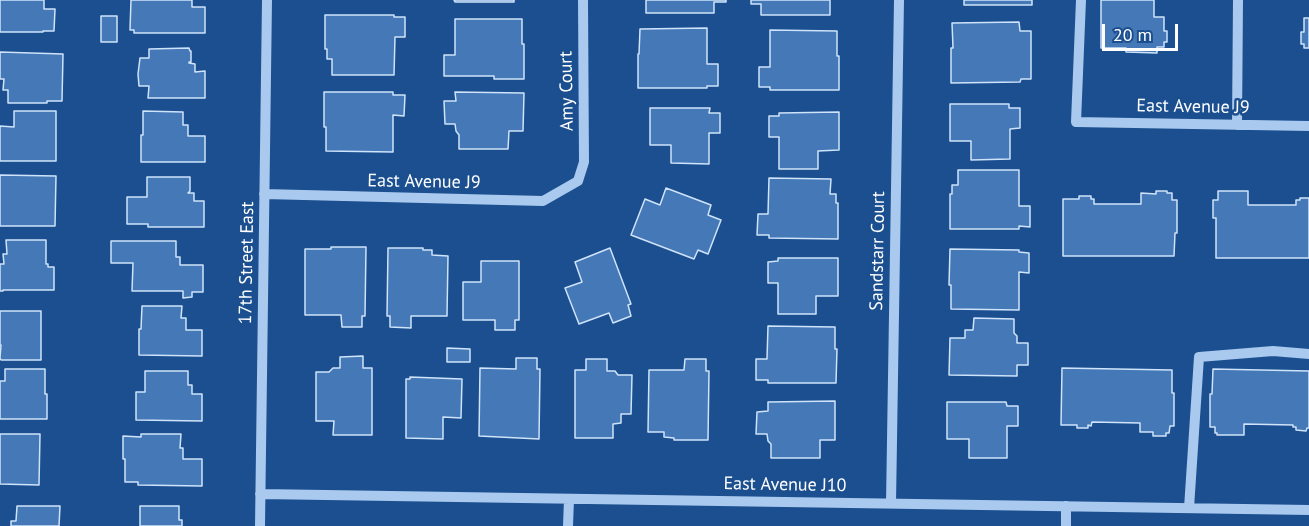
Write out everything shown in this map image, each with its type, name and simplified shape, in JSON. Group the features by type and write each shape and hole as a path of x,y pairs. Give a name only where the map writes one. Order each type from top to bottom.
{"street":[{"name":"17th Street East","path":"260,526 267,0"},
{"name":"Amy Court","path":"578,181 584,162 583,0"},
{"name":"Sandstarr Court","path":"891,503 899,0"},
{"name":"East Avenue J9","path":"1081,0 1076,122 1309,126"},
{"path":"1237,124 1238,0"},
{"name":"East Avenue J9","path":"264,194 543,201 578,181"},
{"path":"1189,508 1199,357 1273,351 1309,354"},
{"name":"East Avenue J10","path":"260,494 1309,510"},
{"path":"568,526 569,499"},
{"path":"1066,506 1066,526"}],"building":[{"path":"0,0 44,0 44,9 55,9 54,31 0,32"},
{"path":"131,0 192,0 192,7 205,7 205,33 134,33 134,30 130,30"},
{"path":"454,0 514,0 514,2 455,2"},
{"path":"646,0 726,0 726,2 714,2 714,13 646,13"},
{"path":"751,0 830,0 830,15 761,15 761,4 751,4"},
{"path":"964,0 1032,0 1032,5 964,5"},
{"path":"1101,0 1154,0 1154,17 1164,17 1164,31 1167,31 1167,42 1164,42 1164,47 1157,47 1157,53 1126,52 1126,48 1101,48"},
{"path":"325,15 405,17 405,37 395,37 394,75 332,75 332,59 327,59 327,49 325,49"},
{"path":"101,16 117,16 117,42 101,42"},
{"path":"1304,18 1309,18 1309,48 1304,48 1304,44 1301,44"},
{"path":"455,19 522,19 524,79 494,79 494,76 444,76 444,55 455,55"},
{"path":"1019,22 1020,31 1031,31 1031,79 1021,79 1020,82 951,83 952,23"},
{"path":"707,28 707,64 718,64 718,86 638,88 640,29"},
{"path":"770,30 837,31 839,90 770,90 770,87 759,87 759,67 770,67"},
{"path":"189,48 191,62 189,63 195,64 195,72 205,71 205,98 148,98 149,86 139,86 140,58 149,58 149,49"},
{"path":"0,52 63,54 62,101 8,103 8,90 3,90 4,79 0,79"},
{"path":"324,92 393,92 393,95 405,95 404,116 393,115 393,152 326,151"},
{"path":"455,92 524,93 523,131 509,131 508,149 459,149 459,135 455,124 445,124 444,101 456,101"},
{"path":"950,104 1009,104 1009,108 1020,108 1020,128 1010,129 1010,159 971,160 971,141 950,141"},
{"path":"650,108 710,108 709,113 720,113 720,133 709,133 709,164 671,163 671,145 650,145"},
{"path":"14,111 56,111 56,161 0,161 0,126 14,127"},
{"path":"143,111 183,112 183,125 188,125 188,136 205,136 205,162 141,162"},
{"path":"839,112 839,150 818,151 818,169 779,169 779,137 769,137 769,116 779,116 779,113"},
{"path":"958,170 1019,170 1019,206 1030,206 1030,227 950,229 950,194 952,194 952,185 958,185"},
{"path":"0,175 56,176 55,226 0,226"},
{"path":"147,177 190,177 188,193 194,193 194,201 204,201 204,227 148,227 148,224 127,224 127,197 147,197"},
{"path":"769,178 831,179 830,194 836,194 836,203 838,203 838,239 769,238 769,235 757,235 758,214 768,214"},
{"path":"666,188 711,205 708,215 721,220 708,254 698,250 694,259 631,235 645,199 660,205"},
{"path":"1156,191 1172,193 1172,200 1177,200 1174,256 1063,256 1063,199 1091,196 1094,204 1141,204 1141,193 1156,194"},
{"path":"1218,191 1248,191 1248,205 1296,205 1296,200 1309,198 1309,258 1216,258 1216,218 1213,218 1213,200 1218,200"},
{"path":"6,240 46,240 46,264 48,267 54,267 54,290 0,291 0,264 4,264 3,254 7,254"},
{"path":"111,241 176,241 176,257 180,257 180,265 203,265 203,292 192,292 192,297 183,298 183,291 132,291 133,263 111,263"},
{"path":"331,247 366,247 365,316 362,316 362,327 342,327 341,315 305,315 305,249 331,249"},
{"path":"388,248 423,248 423,250 432,250 432,255 448,256 447,316 411,316 411,328 390,327 390,316 387,316"},
{"path":"610,248 631,304 628,305 631,316 613,323 609,313 579,324 565,288 582,282 575,262"},
{"path":"950,249 1019,250 1019,252 1029,253 1029,273 1019,272 1019,310 951,309"},
{"path":"778,258 838,258 838,296 816,296 816,314 778,314 778,283 768,283 768,262 778,261"},
{"path":"481,261 519,261 519,320 515,320 515,330 495,330 495,320 463,320 463,282 481,282"},
{"path":"142,306 182,306 181,318 186,318 186,330 202,330 202,356 139,355"},
{"path":"0,311 41,311 41,360 1,360"},
{"path":"974,318 1014,319 1017,343 1028,343 1028,365 1017,365 1017,376 949,375 950,338 965,338 965,330 973,330"},
{"path":"768,326 835,327 836,383 768,383 768,380 756,380 756,359 767,359"},
{"path":"447,348 470,349 470,362 447,362"},
{"path":"363,356 363,368 372,368 372,435 333,435 334,421 316,421 316,372 329,372 333,368 340,368 340,357"},
{"path":"516,358 537,358 537,369 540,369 539,439 479,436 480,368 516,369"},
{"path":"586,359 607,359 607,371 615,371 618,375 632,375 631,414 621,414 621,423 613,424 613,438 575,438 575,370 586,370"},
{"path":"685,359 706,359 706,371 709,371 708,440 674,440 674,438 664,437 664,432 648,432 649,370 684,370"},
{"path":"1062,368 1172,370 1174,426 1170,426 1166,436 1153,436 1153,432 1140,432 1140,423 1092,422 1088,428 1061,425"},
{"path":"5,369 45,369 47,419 0,419 0,381 5,381"},
{"path":"1213,369 1309,371 1309,428 1306,431 1296,430 1293,425 1244,424 1244,435 1217,435 1215,427 1210,427"},
{"path":"145,371 188,371 188,385 192,385 192,394 202,394 202,421 136,420 136,392 145,392"},
{"path":"410,377 462,379 461,418 443,417 443,439 406,438 406,379"},
{"path":"835,401 835,440 820,440 820,458 771,458 771,444 767,434 756,434 757,412 768,411 768,402"},
{"path":"947,402 1006,402 1007,406 1018,406 1018,426 1007,426 1007,458 969,458 969,439 947,439"},
{"path":"0,434 40,434 39,485 0,484"},
{"path":"141,434 181,434 180,448 183,448 183,459 202,459 202,486 138,485 138,482 125,482 123,436 141,437"},
{"path":"17,506 60,506 59,526 11,526 11,521 16,521"},
{"path":"140,506 179,506 179,520 182,520 182,526 140,526"}]}
